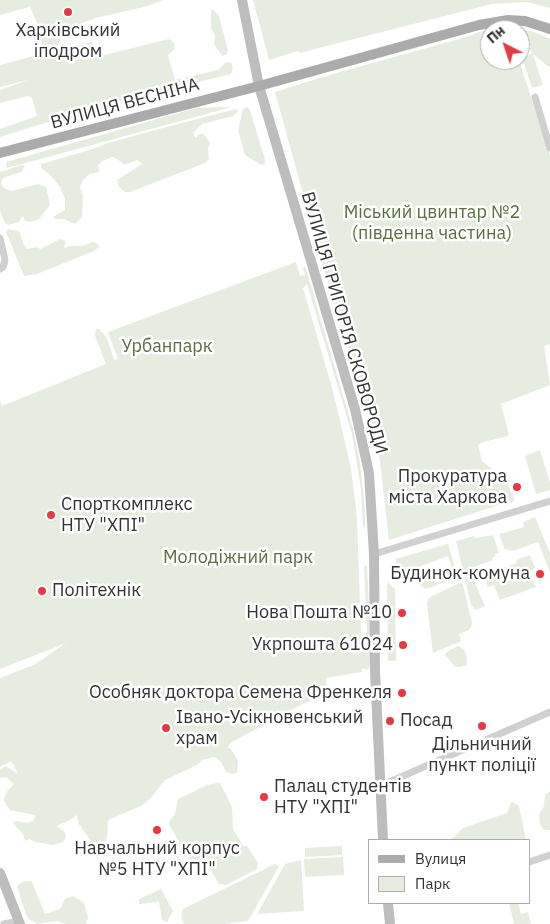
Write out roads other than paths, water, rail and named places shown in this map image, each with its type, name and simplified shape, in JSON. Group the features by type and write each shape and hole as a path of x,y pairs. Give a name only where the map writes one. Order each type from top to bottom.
{"main road":[{"name":"ВУЛИЦЯ ГРИГОРІЯ СКОВОРОДИ","path":"242,0 259,86 363,439 370,481 374,554 375,671 383,839"},
{"name":"ВУЛИЦЯ ВЕСНІНА","path":"0,153 259,86 493,22 525,21 550,29"},
{"path":"0,873 20,923"},
{"path":"388,904 390,924"}],"street":[{"path":"535,98 550,148"},
{"path":"0,238 5,260 3,267 0,269"},
{"path":"374,554 550,501"},
{"path":"380,786 550,712"},
{"path":"530,862 550,855"},
{"path":"4,924 20,923"}],"place":[{"name":"Харківський іподром","path":"68,12"},
{"name":"Прокуратура міста Харкова","path":"517,487"},
{"name":"Спорткомплекс НТУ \"ХПІ\"","path":"51,515"},
{"name":"Будинок-комуна","path":"540,574"},
{"name":"Політехнік","path":"42,591"},
{"name":"Нова Пошта №10","path":"402,613"},
{"name":"Укрпошта 61024","path":"403,645"},
{"name":"Особняк доктора Семена Френкеля","path":"402,693"},
{"name":"Посад","path":"390,721"},
{"name":"Дільничний пункт поліції","path":"482,726"},
{"name":"Івано-Усікновенський храм","path":"166,728"},
{"name":"Палац студентів НТУ \"ХПІ\"","path":"264,797"},
{"name":"Навчальний корпус №5 НТУ \"ХПІ\"","path":"157,830"}],"park label":[{"name":"Міський цвинтар №2 (південна частина)","path":"432,223"},
{"name":"Урбанпарк","path":"167,347"},
{"name":"Молодіжний парк","path":"238,558"}]}
